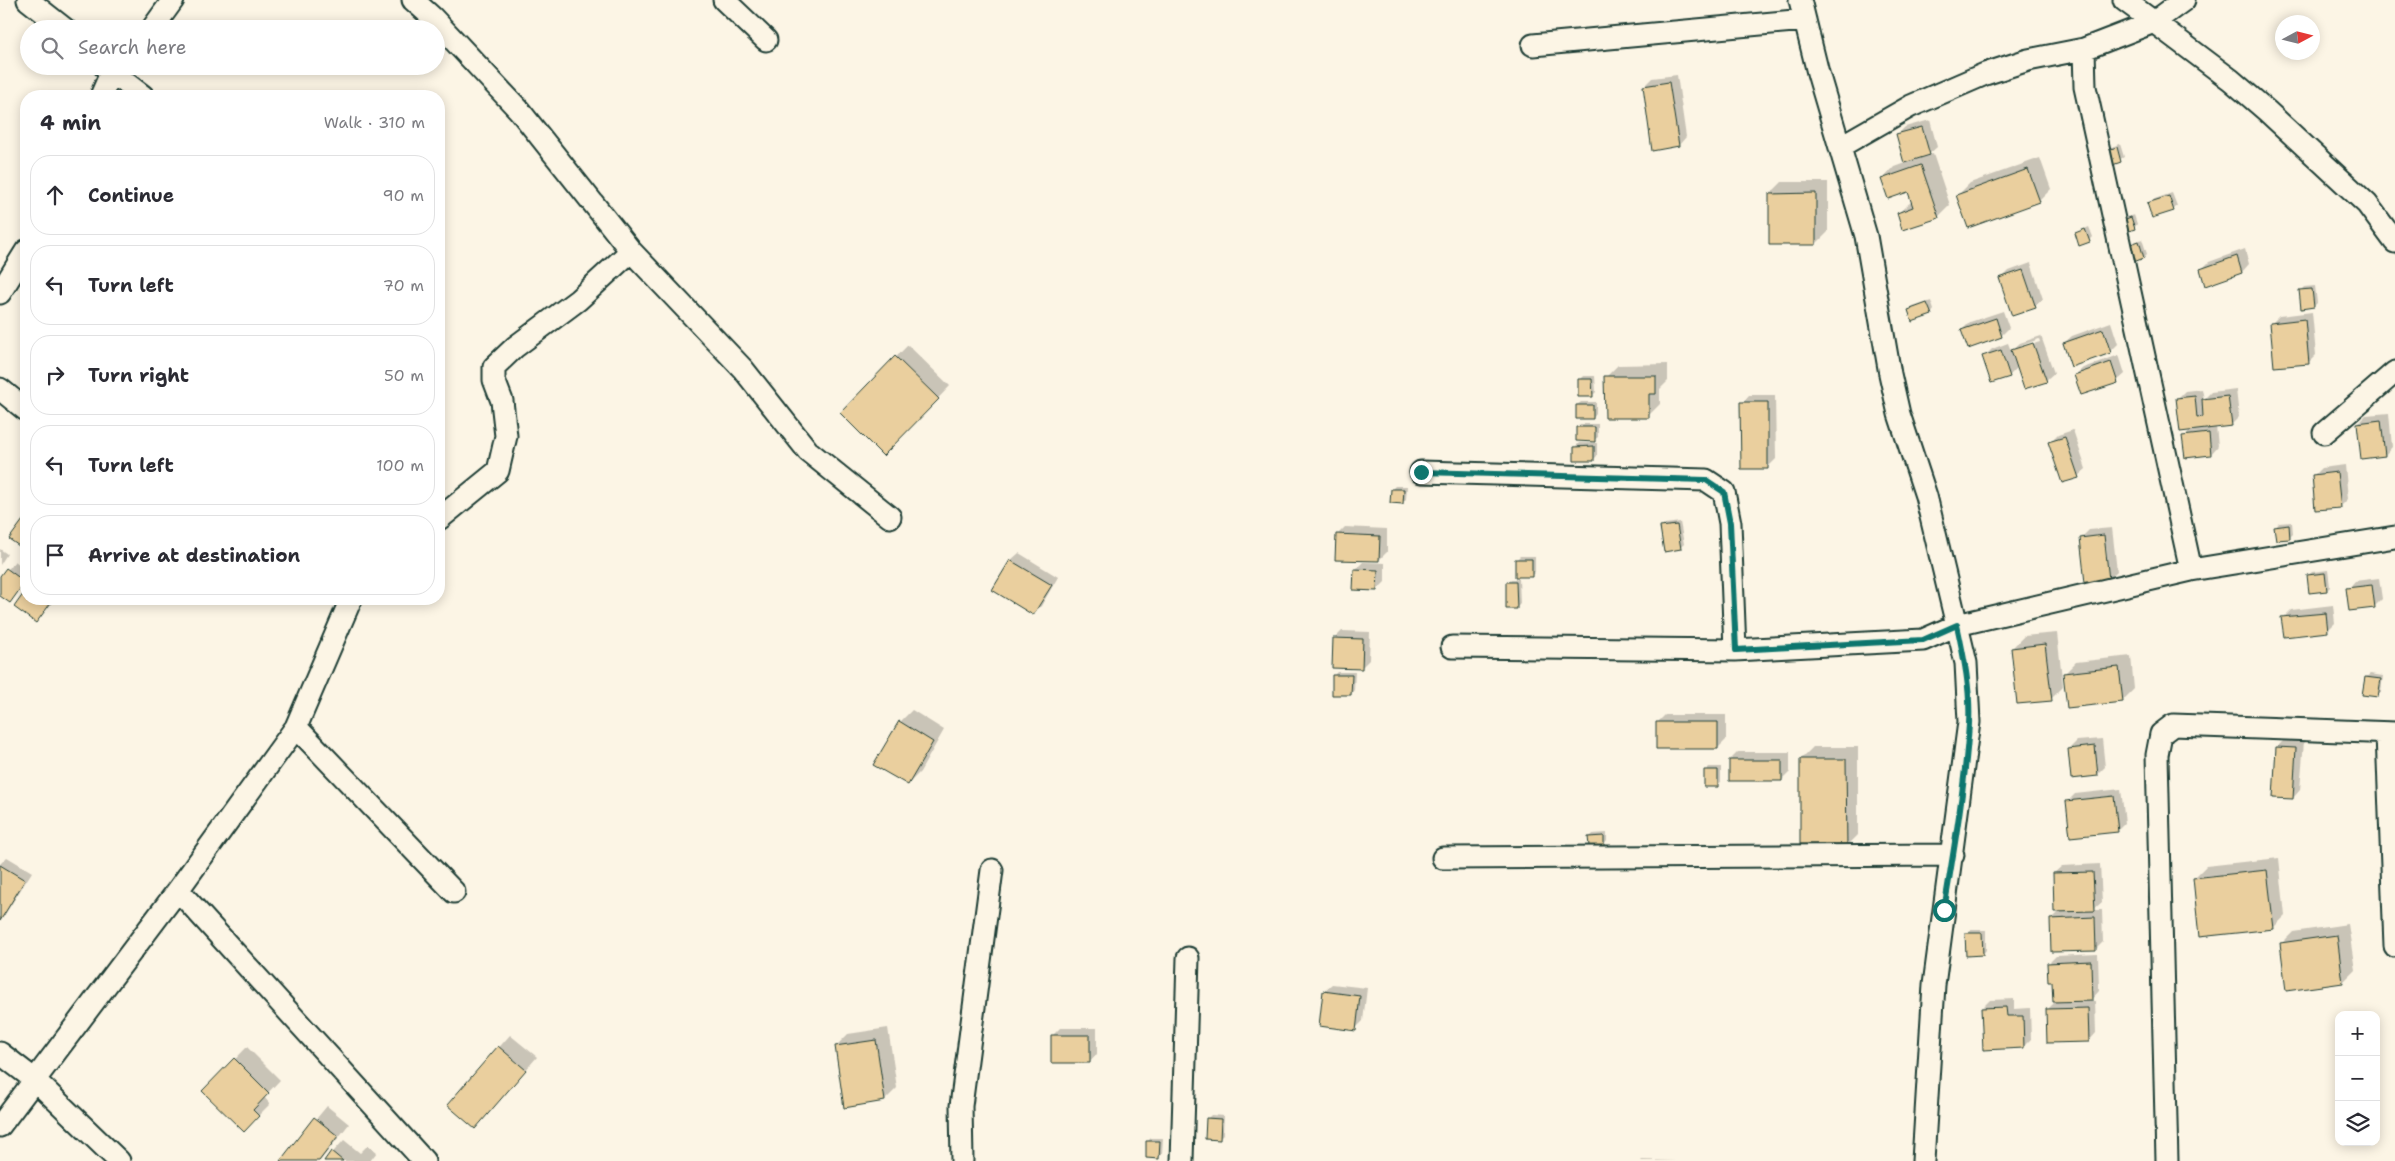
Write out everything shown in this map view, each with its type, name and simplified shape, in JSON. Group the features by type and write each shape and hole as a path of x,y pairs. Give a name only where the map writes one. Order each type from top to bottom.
{"street":[{"path":"28,0 54,20"},
{"path":"159,20 173,0"},
{"path":"413,0 435,20"},
{"path":"724,0 766,40"},
{"path":"2124,0 2231,80 2268,111 2367,204 2395,242"},
{"path":"1841,146 1911,106 1984,74 2028,60 2084,49 2154,22 2184,0"},
{"path":"1532,45 1802,10 1818,73 1866,236 1890,374 1899,414 1926,496 1966,663 1969,722 1953,855 1934,986 1923,1161"},
{"path":"445,31 519,110 631,251 743,369 808,451 890,517"},
{"path":"2084,49 2085,88 2191,570"},
{"path":"103,90 108,75"},
{"path":"119,75 136,90"},
{"path":"445,514 498,471 506,436 502,401 494,380 494,367 515,347 578,300 631,251"},
{"path":"0,293 20,261"},
{"path":"2324,433 2395,372"},
{"path":"0,389 20,405"},
{"path":"1421,472 1706,480 1724,492 1730,523 1736,650"},
{"path":"1452,647 1736,650 1923,640 1957,625 2191,570 2395,537"},
{"path":"0,1126 178,890 296,727 348,605"},
{"path":"2167,1161 2157,755 2161,734 2173,725 2391,734 2395,946"},
{"path":"296,727 454,892"},
{"path":"1442,858 1953,855"},
{"path":"962,1161 962,1106 992,870"},
{"path":"178,890 424,1161"},
{"path":"1182,1161 1188,958"},
{"path":"0,1053 35,1080 119,1161"}],"building":[{"path":"1669,82 1679,146 1652,151 1643,86"},
{"path":"1922,127 1930,155 1904,163 1896,134"},
{"path":"2117,147 2121,162 2107,167 2101,152"},
{"path":"1921,165 1939,218 1902,230 1897,213 1913,207 1908,192 1888,199 1881,179"},
{"path":"2028,169 2040,202 1968,228 1956,195"},
{"path":"1816,193 1816,245 1769,245 1769,194"},
{"path":"2169,196 2174,211 2152,218 2147,203"},
{"path":"2131,217 2135,229 2122,233 2118,222"},
{"path":"2085,229 2090,242 2079,246 2075,233"},
{"path":"2139,241 2144,258 2131,263 2125,246"},
{"path":"2237,256 2242,273 2205,286 2200,269"},
{"path":"2023,270 2036,308 2012,316 1999,278"},
{"path":"2312,289 2314,307 2301,309 2299,290"},
{"path":"1927,303 1932,315 1912,322 1908,310"},
{"path":"1996,318 2002,337 1968,349 1961,330"},
{"path":"2305,319 2309,364 2274,367 2270,323"},
{"path":"2103,329 2111,353 2071,367 2063,343"},
{"path":"2033,343 2047,382 2024,389 2011,350"},
{"path":"2001,350 2010,377 1991,383 1982,356"},
{"path":"895,356 939,399 883,456 840,413"},
{"path":"2111,362 2118,383 2081,395 2074,375"},
{"path":"1604,376 1656,376 1656,394 1649,394 1649,418 1605,418"},
{"path":"1578,379 1592,379 1593,397 1578,397"},
{"path":"2195,396 2197,418 2203,417 2202,399 2228,396 2232,426 2180,432 2176,398"},
{"path":"1740,402 1768,402 1768,469 1741,469"},
{"path":"1576,405 1593,405 1593,419 1576,419"},
{"path":"2381,420 2385,456 2361,459 2357,423"},
{"path":"1576,427 1595,427 1595,442 1576,441"},
{"path":"2209,433 2211,455 2185,458 2182,436"},
{"path":"2065,437 2079,478 2062,483 2048,442"},
{"path":"1594,446 1594,461 1574,461 1574,447"},
{"path":"2337,472 2341,508 2315,510 2312,475"},
{"path":"1391,489 1404,489 1403,504 1390,503"},
{"path":"20,524 20,547 9,539"},
{"path":"1677,525 1681,549 1664,552 1660,527"},
{"path":"2289,525 2290,539 2276,540 2274,527"},
{"path":"1336,534 1380,536 1379,561 1335,560"},
{"path":"2104,535 2109,580 2085,583 2080,538"},
{"path":"1515,559 1532,559 1532,577 1515,577"},
{"path":"1010,560 1052,585 1033,615 992,590"},
{"path":"6,568 20,578 20,589 10,603 0,596 0,576"},
{"path":"1354,569 1378,570 1377,591 1353,590"},
{"path":"2325,573 2327,591 2309,593 2307,575"},
{"path":"1506,582 1516,582 1517,609 1506,609"},
{"path":"2372,585 2375,608 2349,611 2346,588"},
{"path":"20,598 20,605 49,605 36,623 14,607"},
{"path":"2326,613 2328,632 2284,637 2281,617"},
{"path":"1333,638 1363,639 1362,669 1332,668"},
{"path":"2045,644 2052,701 2017,704 2011,648"},
{"path":"2119,667 2123,702 2067,708 2063,673"},
{"path":"1332,675 1352,675 1351,695 1332,695"},
{"path":"2365,677 2381,679 2378,697 2362,695"},
{"path":"899,721 933,742 908,785 873,765"},
{"path":"1656,722 1718,722 1718,749 1656,749"},
{"path":"2095,746 2098,776 2071,779 2068,749"},
{"path":"2276,747 2296,748 2293,799 2273,798"},
{"path":"1800,759 1846,759 1847,848 1800,848"},
{"path":"1729,760 1782,760 1782,781 1729,781"},
{"path":"1704,770 1718,770 1718,787 1704,787"},
{"path":"2114,796 2118,832 2070,837 2066,801"},
{"path":"1604,836 1604,846 1589,846 1588,837"},
{"path":"0,865 25,880 0,921"},
{"path":"2267,870 2274,929 2199,937 2193,878"},
{"path":"2093,872 2095,911 2054,912 2053,873"},
{"path":"2095,917 2096,951 2051,952 2050,919"},
{"path":"1965,933 1982,933 1983,955 1966,956"},
{"path":"2337,935 2343,983 2286,991 2280,943"},
{"path":"2091,961 2092,1001 2053,1002 2052,982 2048,982 2047,963"},
{"path":"1323,991 1360,996 1356,1031 1319,1026"},
{"path":"2006,1007 2007,1016 2023,1016 2024,1048 1983,1050 1981,1008"},
{"path":"2088,1008 2089,1042 2047,1043 2046,1009"},
{"path":"1051,1035 1090,1035 1090,1063 1051,1063"},
{"path":"876,1040 885,1101 844,1108 835,1046"},
{"path":"498,1046 526,1070 475,1129 447,1105"},
{"path":"234,1058 269,1093 253,1110 259,1116 244,1132 202,1091"},
{"path":"314,1117 338,1136 319,1161 280,1161"},
{"path":"1206,1118 1221,1119 1220,1140 1205,1139"},
{"path":"1146,1141 1160,1141 1159,1159 1146,1158"},
{"path":"331,1151 343,1161 324,1161"}],"route":[{"path":"1421,472 1706,480 1724,492 1730,523 1736,650 1923,640 1957,625 1966,663 1969,722 1953,855 1944,910"}]}
